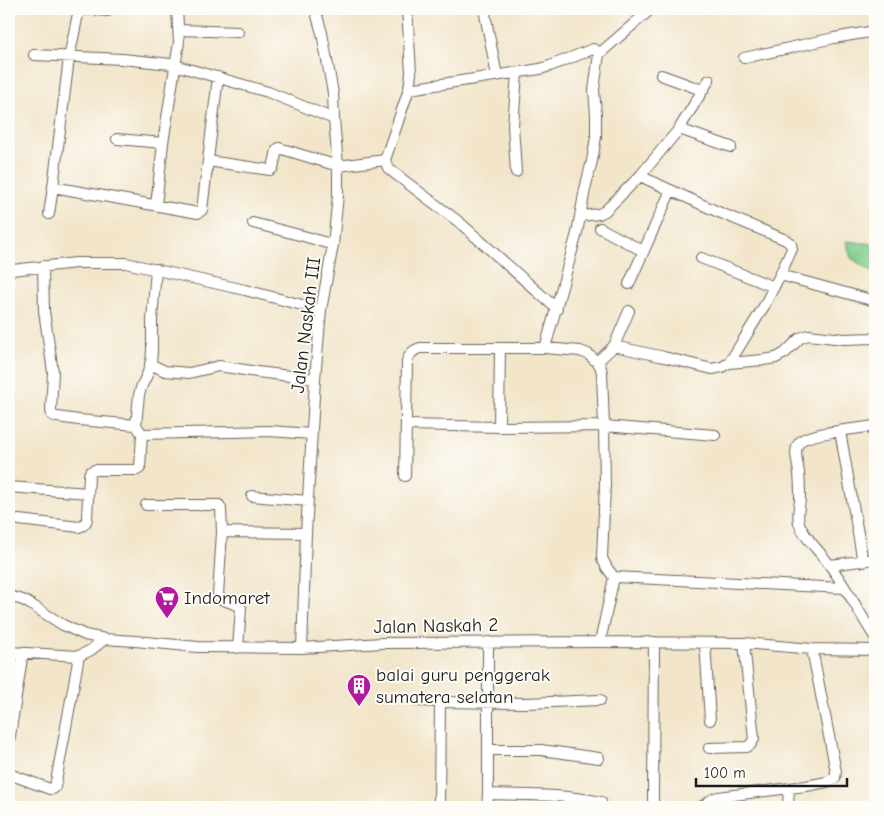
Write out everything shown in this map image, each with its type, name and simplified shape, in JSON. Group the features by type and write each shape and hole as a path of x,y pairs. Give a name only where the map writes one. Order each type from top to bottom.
{"street":[{"path":"48,214 69,58 79,9 108,10"},
{"path":"156,205 163,143 180,42 178,9"},
{"name":"Jalan Naskah III","path":"302,648 306,532 315,379 321,310 334,245 338,195 333,93 322,33 315,9"},
{"path":"407,9 410,56 409,89 385,160 388,168 459,222 556,309"},
{"path":"484,9 497,76"},
{"path":"598,54 651,9"},
{"path":"179,30 238,32"},
{"path":"744,58 875,31"},
{"path":"409,89 517,73 550,66 596,49 598,54 595,80 596,137 581,216 545,348"},
{"path":"34,56 122,59 168,64 268,92 334,119"},
{"path":"516,172 513,125 517,73"},
{"path":"661,74 702,90"},
{"path":"53,187 198,214 202,210 218,78"},
{"path":"581,216 599,214 605,211 640,176 679,129 709,80"},
{"path":"679,129 731,147"},
{"path":"117,139 163,143"},
{"path":"208,161 270,170 273,168 277,150 280,148 338,166 385,160"},
{"path":"614,346 712,369 722,367 728,363 763,308 792,249 789,242 716,212 640,176"},
{"path":"629,284 672,190"},
{"path":"253,222 334,245"},
{"path":"600,228 643,251"},
{"path":"701,258 774,287"},
{"path":"9,272 12,270 76,263 126,263 321,310"},
{"path":"43,266 44,311 54,372 52,415 139,430 269,431 312,434"},
{"path":"19,520 82,526 87,519 89,475 92,470 139,469 139,395 147,375 152,351 152,320 156,269"},
{"path":"780,275 875,301"},
{"path":"597,362 614,346 629,311"},
{"path":"728,363 776,358 785,354 800,338 808,335 861,340 875,338"},
{"path":"405,476 407,362 414,351 420,348 545,348 580,351 588,354 597,362 602,373 605,485 602,558 614,577 844,588"},
{"path":"500,348 500,427"},
{"path":"150,364 165,372 189,373 219,366 315,379"},
{"path":"406,425 500,427 604,426 715,435"},
{"path":"875,439 874,426 805,438 798,442 796,448 800,475 798,519 800,525 830,565 875,637"},
{"path":"840,431 863,562"},
{"path":"9,487 88,493"},
{"path":"252,496 308,501"},
{"path":"146,505 219,505 221,509 222,532 218,595 241,608 238,648"},
{"path":"222,532 306,532"},
{"path":"830,565 875,559"},
{"path":"600,642 614,577"},
{"name":"Jalan Naskah 2","path":"9,596 23,600 75,632 84,635 104,640 198,647 302,648 382,643 654,642 744,643 812,649 875,650"},
{"path":"9,652 79,656 104,640"},
{"path":"487,807 488,642"},
{"path":"654,642 654,807"},
{"path":"709,748 747,747 754,739 744,643"},
{"path":"705,644 710,720"},
{"path":"700,807 718,797 806,786 827,782 836,776 812,649"},
{"path":"9,742 23,652"},
{"path":"9,774 50,789 55,787 79,656"},
{"path":"418,701 526,703 600,700"},
{"path":"439,807 440,702"},
{"path":"488,750 541,750 599,758"},
{"path":"788,807 789,788"},
{"path":"488,794 589,799 601,802 600,807"}],"green space":[{"path":"846,241 875,244 875,274 851,258"}],"place":[{"name":"Indomaret","path":"167,619"},
{"name":"balai guru penggerak sumatera selatan","path":"359,707"}]}
